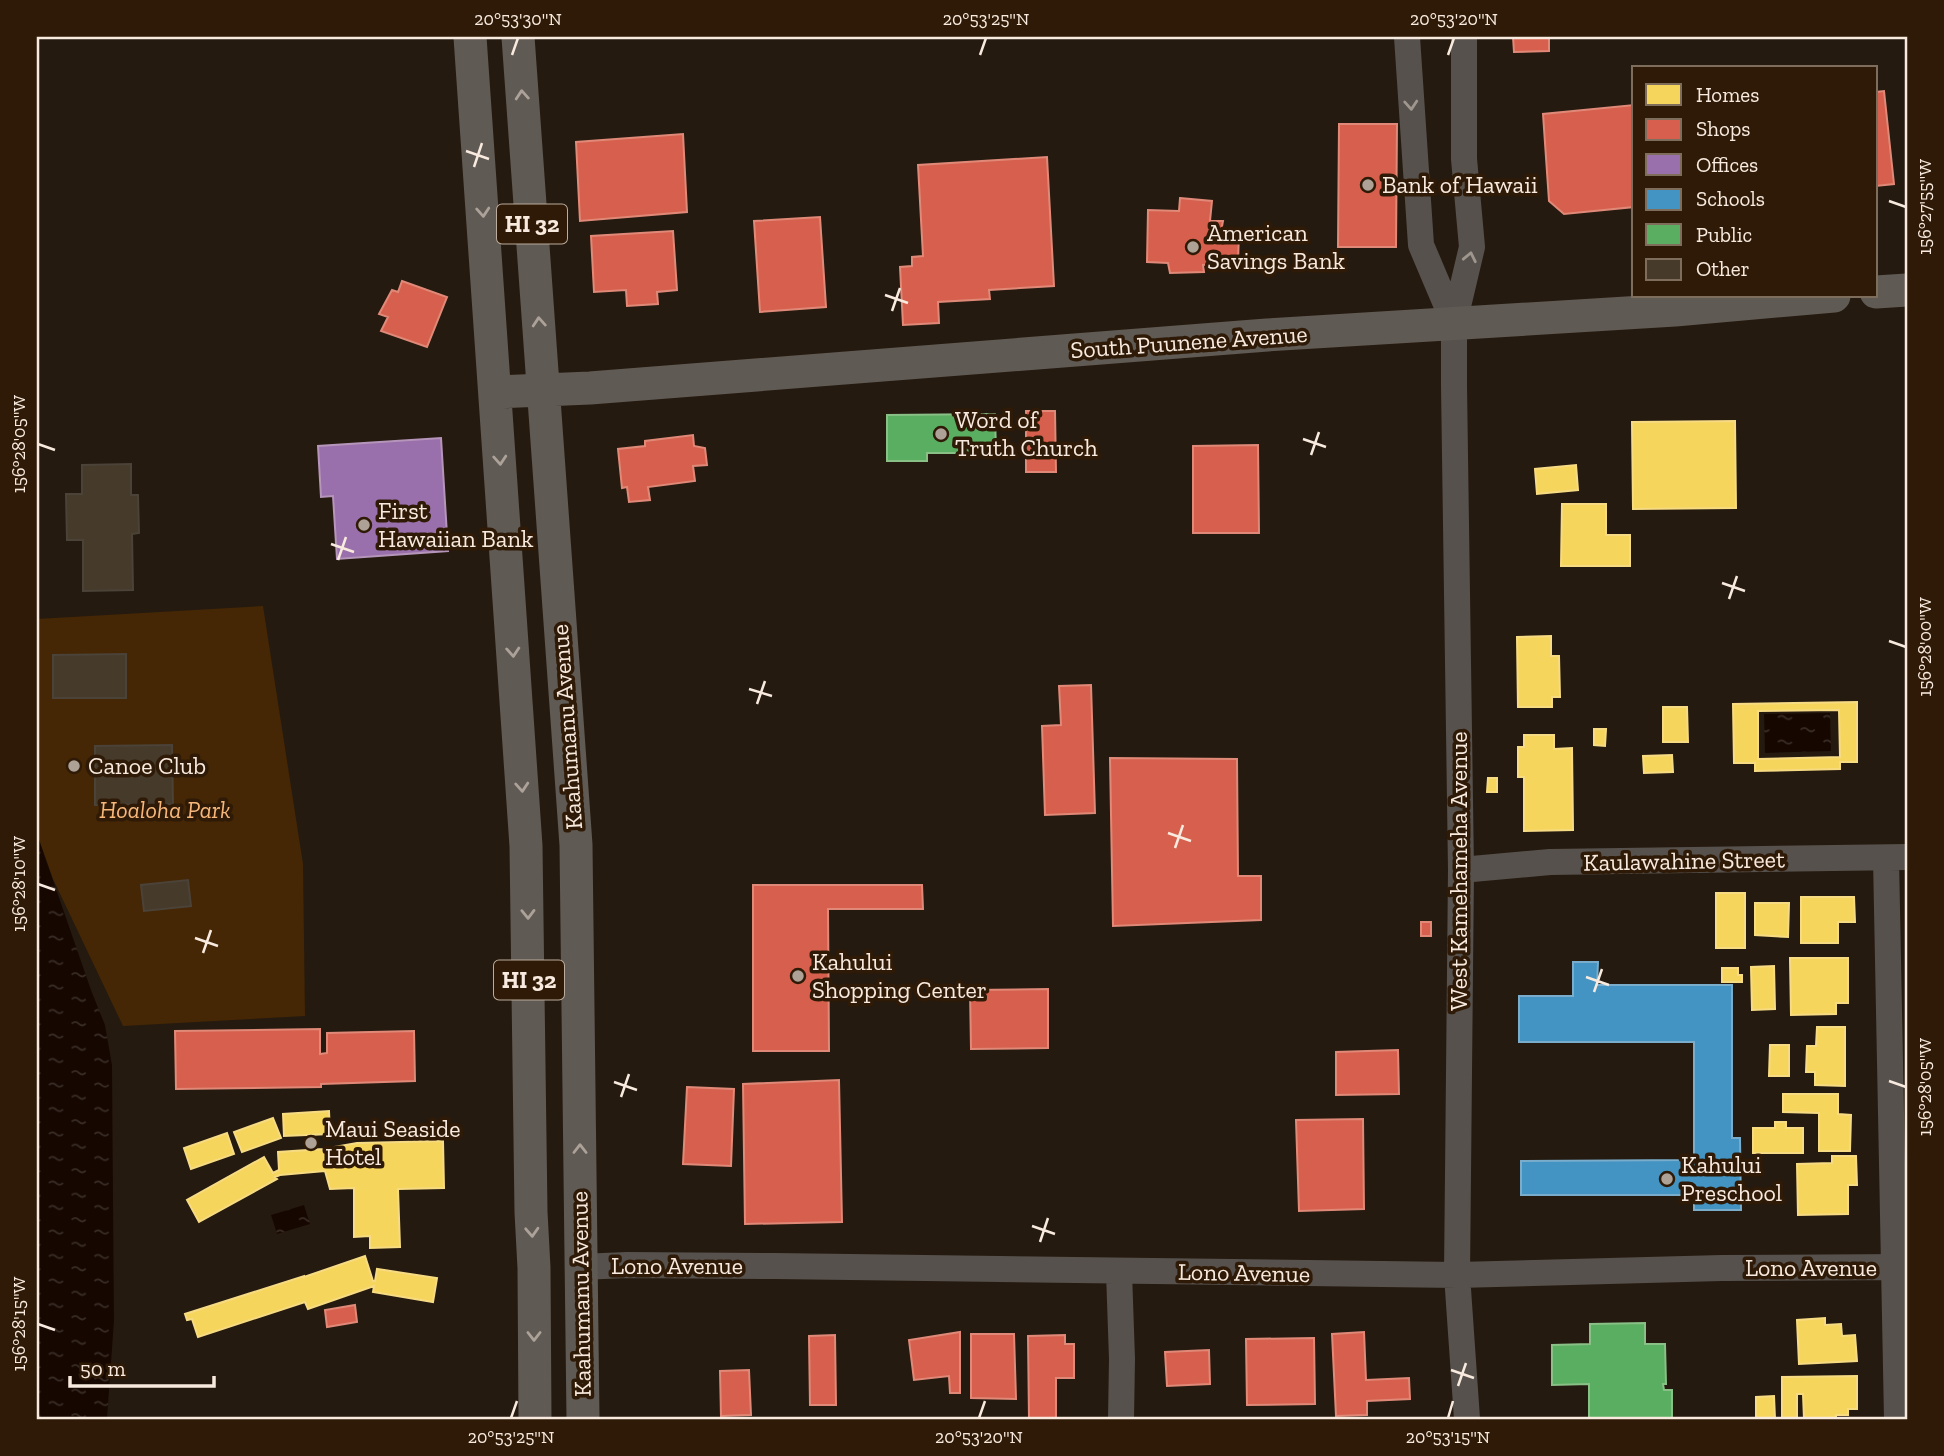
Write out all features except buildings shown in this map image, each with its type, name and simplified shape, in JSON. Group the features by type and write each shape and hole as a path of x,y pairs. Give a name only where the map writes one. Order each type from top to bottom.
{"main road":[{"name":"Kaahumanu Avenue","path":"470,37 526,846 535,1419"},
{"name":"Kaahumanu Avenue","path":"518,37 576,845 583,1419"},
{"path":"1878,292 1907,290"},
{"name":"South Puunene Avenue","path":"496,392 590,388 1256,336 1675,310 1811,298"},
{"path":"526,846 576,845"},
{"path":"534,1268 580,1267"}],"street":[{"path":"1407,37 1421,244 1454,323"},
{"path":"1454,323 1472,247 1464,159 1464,37"},
{"name":"West Kamehameha Avenue","path":"1454,323 1461,870 1457,1275 1467,1419"},
{"path":"1897,857 1901,1267 1897,1419"},
{"name":"Kaulawahine Street","path":"1461,870 1550,862 1897,857"},
{"name":"Lono Avenue","path":"580,1267 775,1266 1457,1275 1722,1268 1901,1267"},
{"path":"1119,1272 1121,1419"}],"green space":[{"name":"Hoaloha Park","path":"263,606 303,864 305,1016 123,1026 53,879 37,834 37,619"}],"water":[{"path":"1830,713 1831,751 1765,753 1764,714"},
{"path":"37,834 105,1025 112,1065 114,1321 107,1419 37,1419"},
{"path":"304,1205 310,1224 277,1234 271,1215"}],"place":[{"name":"Bank of Hawaii","path":"1368,185"},
{"name":"American Savings Bank","path":"1193,247"},
{"name":"Word of Truth Church","path":"941,434"},
{"name":"First Hawaiian Bank","path":"364,525"},
{"name":"Canoe Club","path":"74,766"},
{"name":"Kahului Shopping Center","path":"798,976"},
{"name":"Maui Seaside Hotel","path":"311,1143"},
{"name":"Kahului Preschool","path":"1667,1179"}]}
